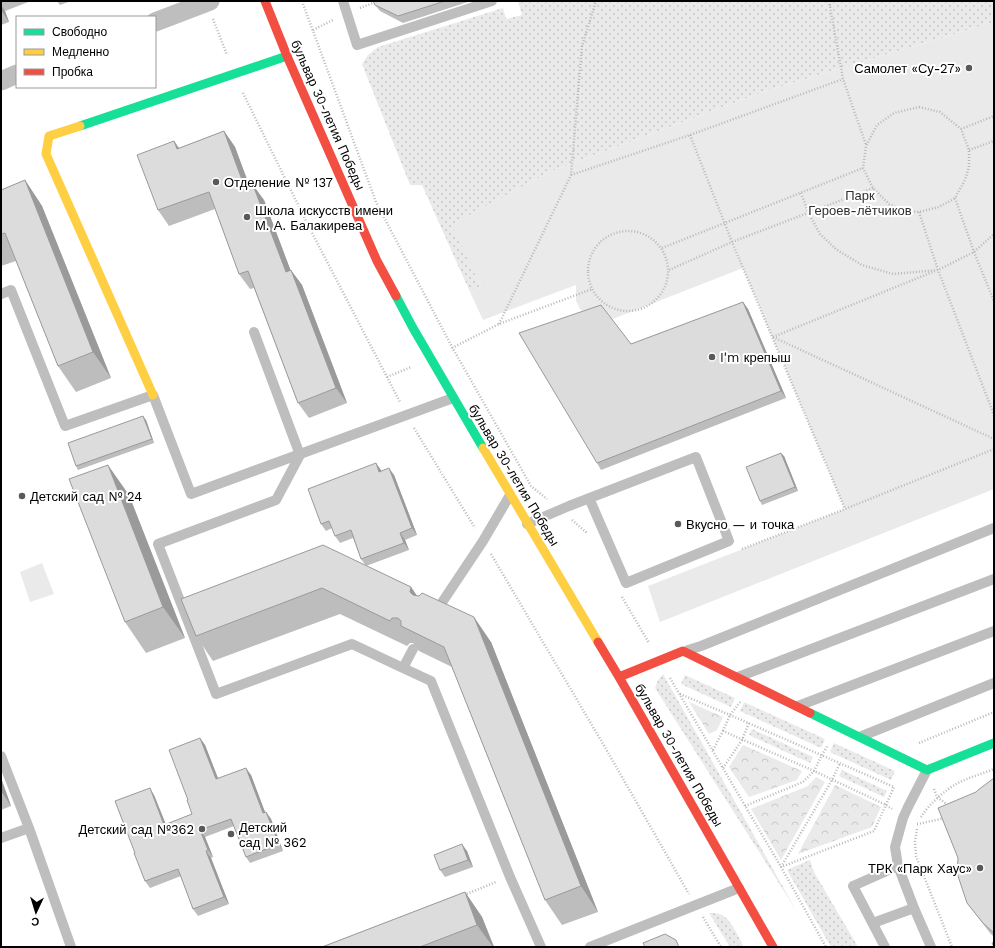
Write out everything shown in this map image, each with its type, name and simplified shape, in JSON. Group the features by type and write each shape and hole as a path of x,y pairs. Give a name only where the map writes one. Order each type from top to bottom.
{"main road":[{"name":"бульвар 30-летия Победы","path":"265,1 287,56 377,261 413,328 527,524 619,677 773,947"},
{"path":"153,395 46,154 49,136 287,56"},
{"path":"619,677 683,651 926,770 994,743"}],"street":[{"path":"156,22 208,2"},
{"path":"1,81 16,74"}],"lane":[{"path":"343,1 357,45 492,1"},
{"path":"1,294 11,290 65,426 153,395 191,494 454,398"},
{"path":"254,332 300,455 276,500 158,544 216,694 352,644 431,681 510,877 541,947"},
{"path":"527,524 560,509 696,457 729,541 626,583 589,498"},
{"path":"434,615 483,541 510,495"},
{"path":"683,651 701,646 994,528"},
{"path":"737,678 994,579"},
{"path":"796,707 994,631"},
{"path":"403,668 413,649"},
{"path":"859,738 994,683"},
{"path":"1,756 29,828 71,947"},
{"path":"926,770 903,818 895,847 898,866 930,947"},
{"path":"1,838 29,828"},
{"path":"885,947 854,886 898,866"},
{"path":"590,947 739,888"},
{"path":"873,923 914,908"}],"path":[{"path":"302,1 376,202 452,347 499,324 592,289"},
{"path":"499,324 571,175 582,46 596,1"},
{"path":"829,1 843,79 866,146"},
{"path":"208,2 234,74 310,229 406,415 483,541 721,947"},
{"path":"571,175 690,135 843,79"},
{"path":"919,108 940,112 961,129 969,150 969,167 965,180 955,198 939,207 919,212 905,210 889,204 873,188 863,168 866,146 877,126 894,113 919,108"},
{"path":"961,129 994,116"},
{"path":"690,135 724,223 845,509"},
{"path":"969,150 994,141"},
{"path":"662,248 863,168"},
{"path":"669,270 732,242 873,188"},
{"path":"801,193 808,212 820,234 837,250 862,265 894,274 938,270"},
{"path":"955,198 974,252 994,301"},
{"path":"919,212 938,270 994,415"},
{"path":"618,231 646,234 662,248 669,270 664,288 650,305 624,311 605,304 592,289 587,273 594,247 618,231"},
{"path":"772,337 938,270 974,252 994,234"},
{"path":"772,337 994,439"},
{"path":"735,552 994,449"},
{"path":"712,750 730,715 754,686"},
{"path":"781,867 874,831 894,787 680,693 826,947"},
{"path":"953,809 937,797 916,744 994,712"},
{"path":"723,768 742,740 749,723"},
{"path":"745,806 803,782 814,771 839,728"},
{"path":"723,731 886,805 903,818 918,824 945,818"},
{"path":"781,867 832,780 840,763"},
{"path":"952,947 916,856 915,841 918,824 924,813 937,797 958,783 994,769"},
{"path":"459,897 510,877"}],"green space":[{"path":"518,1 994,1 994,22 769,90 549,172 452,225 481,286 470,292 422,185 410,185 362,64 368,55 378,47 503,8 506,19 522,15"},
{"name":"Парк Героев-лётчиков","path":"994,22 994,489 660,622 648,586 845,509 743,268 600,324 580,309 576,301 576,285 483,320 470,292 481,286 451,225 549,172 769,90"},
{"path":"42,563 54,594 30,602 20,572"},
{"path":"663,674 796,910 655,688 658,680"},
{"path":"685,675 735,698 731,707 681,684"},
{"path":"689,702 723,717 717,730 709,734"},
{"path":"744,702 825,739 821,748 740,711"},
{"path":"752,729 813,757 810,763 749,735"},
{"path":"834,743 895,771 891,780 830,752"},
{"path":"743,745 802,771 797,780 749,797 729,767"},
{"path":"842,770 887,791 884,797 839,776"},
{"path":"816,777 825,782 781,860 751,809 808,786"},
{"path":"835,785 881,807 872,827 798,854"},
{"path":"810,860 814,872 858,947 831,947 787,870"},
{"path":"709,913 722,915 729,920 744,947 730,947"}],"building":[{"path":"373,1 445,1 398,16 375,5"},
{"path":"224,131 245,188 253,185 286,272 291,270 336,388 298,403 248,271 239,274 209,192 158,210 137,155 174,141 177,149"},
{"path":"25,180 93,352 58,366 5,233 1,234 1,190"},
{"path":"743,302 781,391 597,463 519,333 601,305 631,344"},
{"path":"143,416 152,439 76,466 68,443"},
{"path":"781,453 795,487 760,501 746,467"},
{"path":"376,463 379,472 389,468 412,528 400,533 404,543 361,559 351,530 335,536 329,521 321,524 308,489"},
{"path":"108,465 163,607 125,622 69,479"},
{"path":"323,545 411,587 410,592 413,595 419,596 422,593 474,617 581,886 545,900 444,647 401,626 401,621 398,618 392,618 390,621 322,588 196,636 181,599"},
{"name":"Детский сад №362","path":"200,738 216,779 246,768 263,813 266,812 279,844 246,857 231,819 200,830 208,850 206,851 224,897 193,909 178,869 145,881 115,801 150,788 164,825 192,814 169,750"},
{"name":"ТРК «Парк Хаус»","path":"994,778 994,933 983,923 967,903 957,873 958,858 938,808 976,792"},
{"path":"462,844 468,860 440,870 434,855"},
{"path":"465,892 477,925 420,947 322,947"},
{"path":"665,934 676,940 679,947 645,947 643,943"}],"traffic: fast":[{"path":"80,126 287,56"},
{"path":"396,296 483,448"},
{"path":"810,713 927,770 994,743"}],"traffic: slow":[{"path":"80,126 49,136 46,154 153,395"},
{"path":"483,448 598,642"}],"traffic: jam":[{"path":"265,1 287,56 377,261 396,296"},
{"path":"598,642 773,947"},
{"path":"619,677 683,651 810,713"}],"place":[{"name":"Самолет «Су-27»","path":"969,68"},
{"name":"Отделение № 137","path":"216,182"},
{"name":"Школа искусств имени М. А. Балакирева","path":"247,217"},
{"name":"I'm крепыш","path":"712,357"},
{"name":"Детский сад № 24","path":"22,496"},
{"name":"Вкусно — и точка","path":"678,524"},
{"name":"Детский сад №362","path":"202,829"},
{"name":"Детский сад № 362","path":"231,834"},
{"name":"ТРК «Парк Хаус»","path":"980,868"}]}
